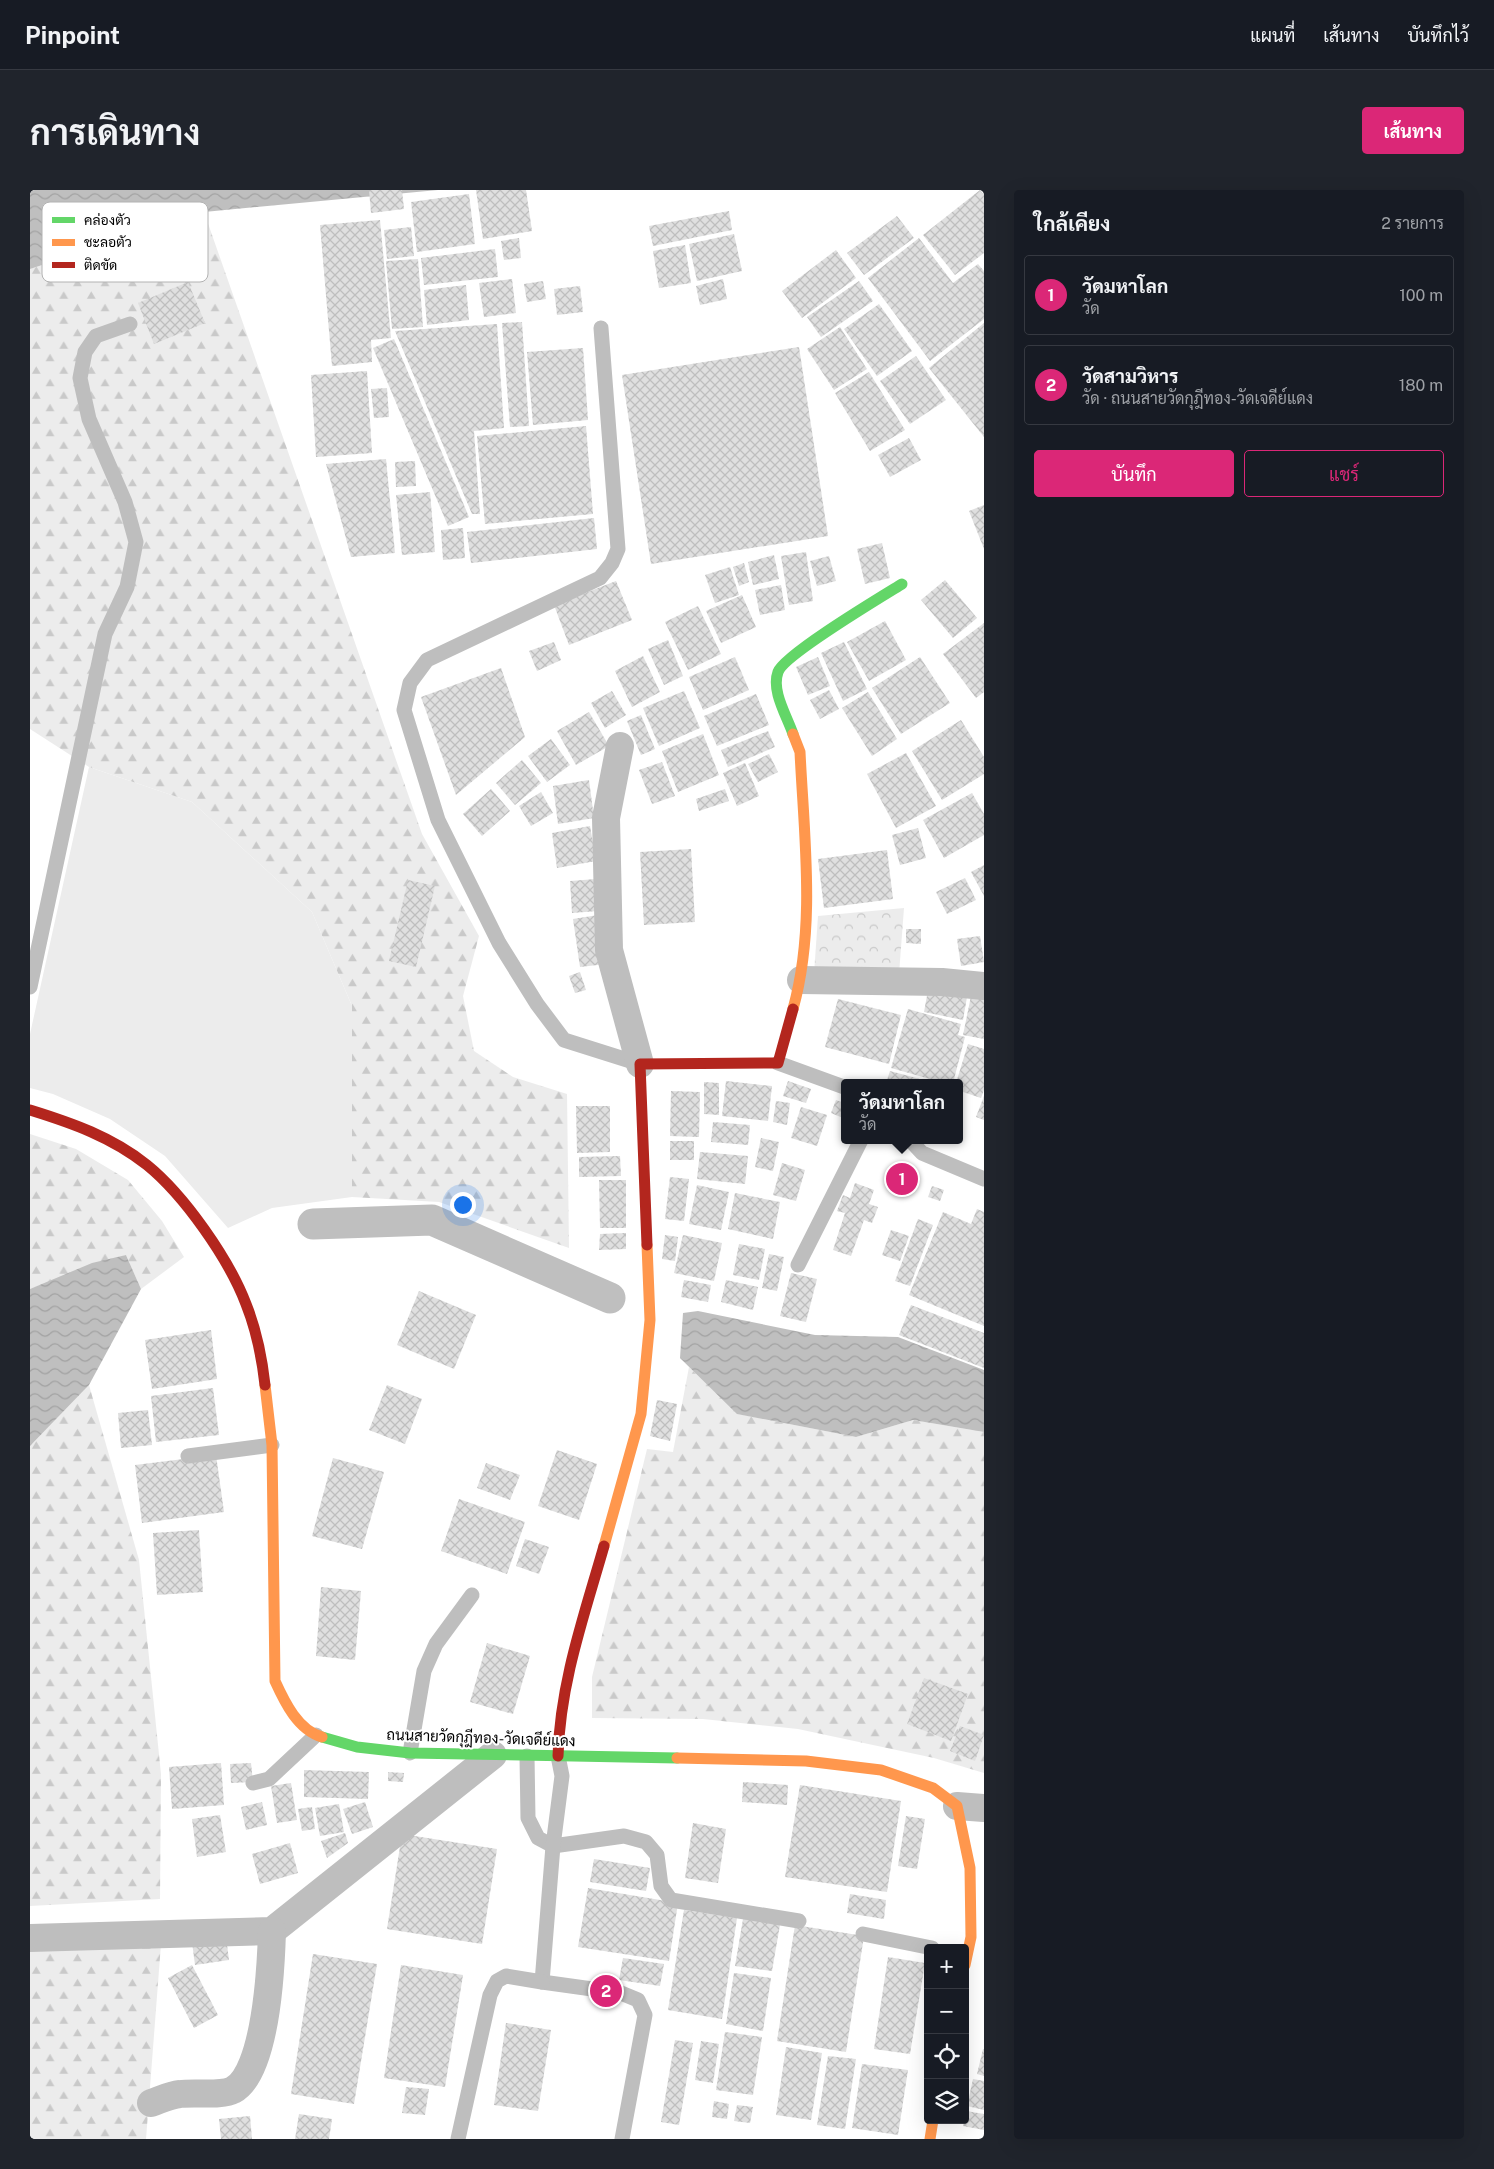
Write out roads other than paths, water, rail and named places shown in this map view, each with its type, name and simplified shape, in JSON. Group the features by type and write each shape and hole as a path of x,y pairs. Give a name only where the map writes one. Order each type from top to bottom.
{"main road":[{"path":"558,1756 558,1723 566,1679 641,1414 650,1320 640,1064 778,1063 801,980 806,894 800,752 776,687 778,671 793,655 902,584"},
{"name":"ถนนสายวัดกุฎีทอง-วัดเจดีย์แดง","path":"30,1110 76,1124 112,1142 147,1165 182,1200 217,1247 246,1303 263,1365 272,1445 275,1681 285,1702 300,1722 316,1735 357,1747 410,1753 806,1761 881,1770 933,1788 957,1806"},
{"path":"957,1806 970,1868 978,1938 969,1953"},
{"path":"930,2139 932,2124"}],"street":[{"path":"620,746 606,818 609,950 640,1064"},
{"path":"801,980 942,982 984,986"},
{"path":"30,1938 272,1931 493,1755"},
{"path":"957,1806 984,1808"},
{"path":"151,2103 178,2094 233,2090 246,2078 257,2055 270,1972 272,1931"}],"lane":[{"path":"30,987 105,634 127,588 136,542 125,502 89,419 80,378 85,352 96,336 130,324"},
{"path":"601,328 618,549 612,564 600,578 427,660 410,683 404,710 438,820 500,943 536,1004 564,1040 640,1064"},
{"path":"778,1063 841,1085"},
{"path":"798,1265 859,1144"},
{"path":"914,1144 922,1153 984,1180"},
{"path":"188,1456 272,1445"},
{"path":"410,1753 424,1671 436,1644 472,1595"},
{"path":"253,1783 270,1779 316,1735"},
{"path":"527,1756 528,1818 538,1838 553,1846 624,1836 646,1842 657,1855 661,1886 671,1900 799,1921"},
{"path":"542,1982 553,1846 562,1776 558,1756"},
{"path":"863,1934 924,1946"},
{"path":"458,2139 490,1995 497,1982 506,1976 621,1993 638,2000 645,2015 622,2139"}],"water":[{"path":"30,190 438,190 208,212 208,202 42,202 42,265 30,269"},
{"path":"126,1255 141,1289 89,1385 30,1446 30,1289 92,1263"},
{"path":"698,1311 815,1335 898,1337 984,1370 984,1432 913,1420 856,1437 737,1414 680,1358 683,1313"}],"waterway":[{"path":"313,1224 432,1220 610,1298"}],"place":[{"name":"วัดมหาโลก","path":"902,1179"},
{"name":"วัดสามวิหาร","path":"606,1991"}]}
